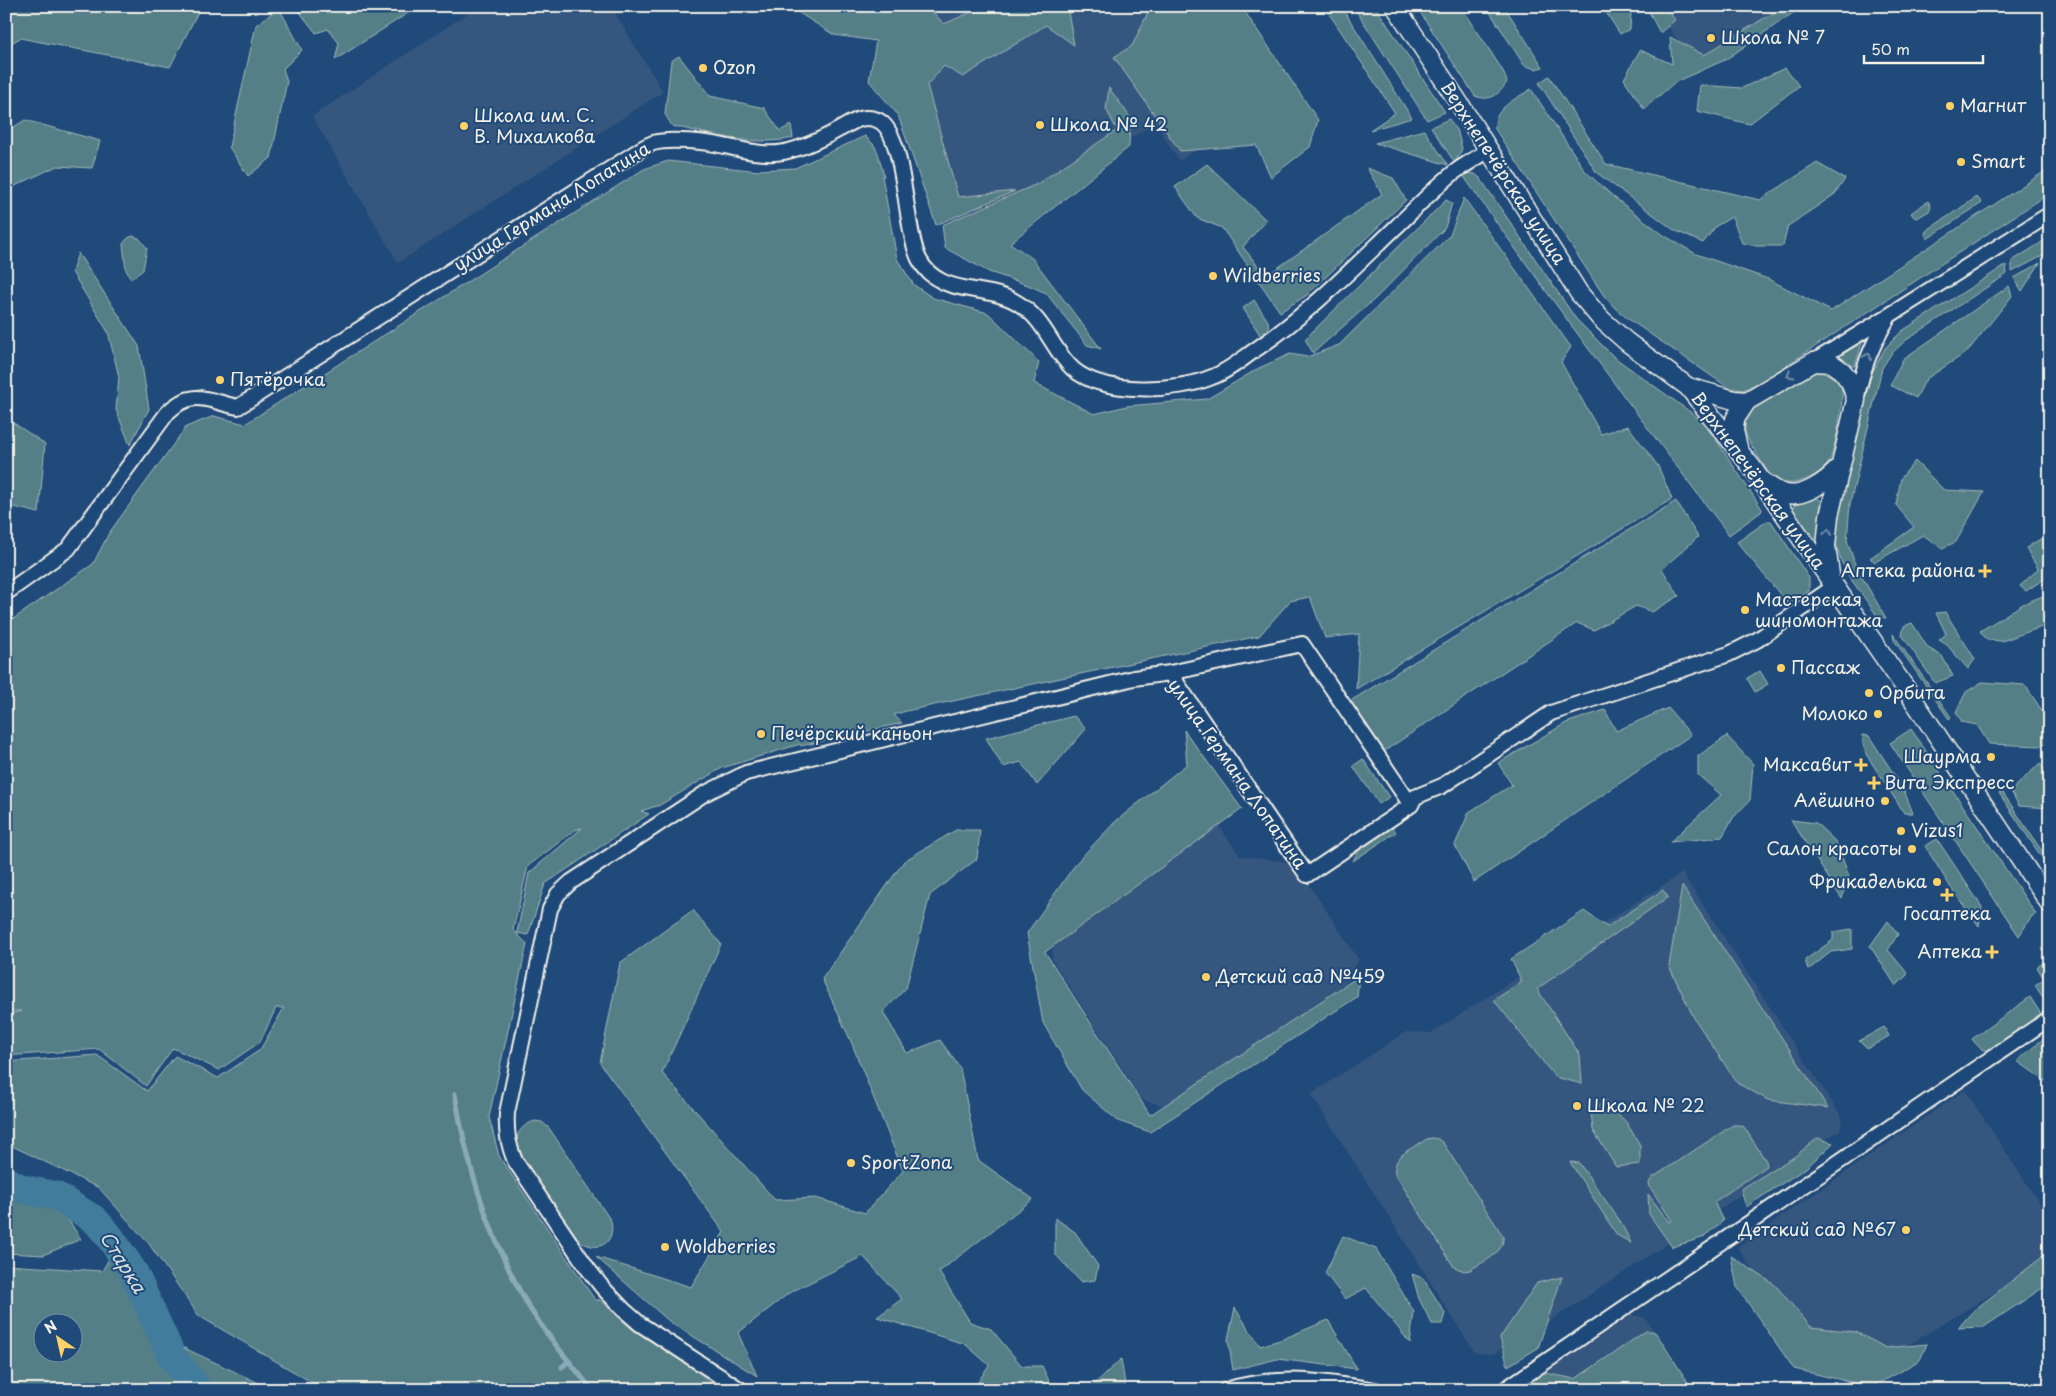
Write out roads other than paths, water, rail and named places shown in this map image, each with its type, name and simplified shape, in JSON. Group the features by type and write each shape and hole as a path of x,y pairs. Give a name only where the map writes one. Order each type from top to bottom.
{"street":[{"name":"Верхнепечёрская улица","path":"1395,6 1579,293 1595,312 1627,342 1688,387 1738,449 1833,583 2050,904"},
{"name":"улица Германа Лопатина","path":"6,593 68,549 168,412 178,403 196,396 238,407 528,220 655,142 688,142 720,145 753,153 782,153 813,144 860,119 872,118 882,123 889,132 896,149 913,243 920,260 928,272 938,280 959,288 1007,298 1029,310 1039,320 1073,368 1085,377 1110,384 1141,388 1176,387 1207,379 1225,371 1300,317 1433,192 1456,172 1489,150"},
{"path":"1738,449 1734,431 1735,419 1747,401 1890,316 2050,214"},
{"path":"1833,583 1826,546 1829,516 1864,366 1875,340 1890,316"},
{"path":"1813,362 1831,363 1842,371 1851,383 1856,400"},
{"path":"1688,387 1734,400 1747,401"},
{"path":"1762,481 1782,493 1798,493 1830,478 1840,467"},
{"name":"улица Германа Лопатина","path":"741,1390 640,1324 602,1287 515,1160 509,1147 506,1132 507,1113 550,909 558,894 571,882 704,794 746,773 1134,678 1170,672 1307,875 1411,805 1416,797 1442,786 1551,713 1729,654 1757,640 1792,617 1833,583"},
{"path":"1170,672 1302,644 1411,805"},
{"path":"1504,1390 2050,1018"},
{"path":"1226,1390 1263,1382 1298,1379 1376,1390"}],"waterway":[{"path":"455,1094 473,1175 490,1227 501,1252 533,1314 592,1390"},
{"name":"Старка","path":"6,1181 22,1189 56,1196 95,1220 110,1237 134,1273 172,1357 198,1390"},
{"path":"562,1367 569,1361"}],"place":[{"name":"Школа № 7","path":"1711,38"},
{"name":"Ozon","path":"703,68"},
{"name":"Магнит","path":"1950,106"},
{"name":"Школа № 42","path":"1040,125"},
{"name":"Школа им. С. В. Михалкова","path":"464,126"},
{"name":"Smart","path":"1961,162"},
{"name":"Wildberries","path":"1213,276"},
{"name":"Пятёрочка","path":"220,380"},
{"name":"Аптека района","path":"1985,571"},
{"name":"Мастерская шиномонтажа","path":"1745,610"},
{"name":"Пассаж","path":"1781,668"},
{"name":"Орбита","path":"1869,693"},
{"name":"Молоко","path":"1878,714"},
{"name":"Печёрский каньон","path":"761,734"},
{"name":"Шаурма","path":"1991,757"},
{"name":"Максавит","path":"1861,765"},
{"name":"Вита Экспресс","path":"1874,783"},
{"name":"Алёшино","path":"1885,801"},
{"name":"Vizus1","path":"1901,831"},
{"name":"Салон красоты","path":"1912,849"},
{"name":"Фрикаделька","path":"1937,882"},
{"name":"Госаптека","path":"1947,895"},
{"name":"Аптека","path":"1992,952"},
{"name":"Детский сад №459","path":"1206,977"},
{"name":"Школа № 22","path":"1577,1106"},
{"name":"SportZona","path":"851,1163"},
{"name":"Детский сад №67","path":"1906,1230"},
{"name":"Woldberries","path":"665,1247"}]}
